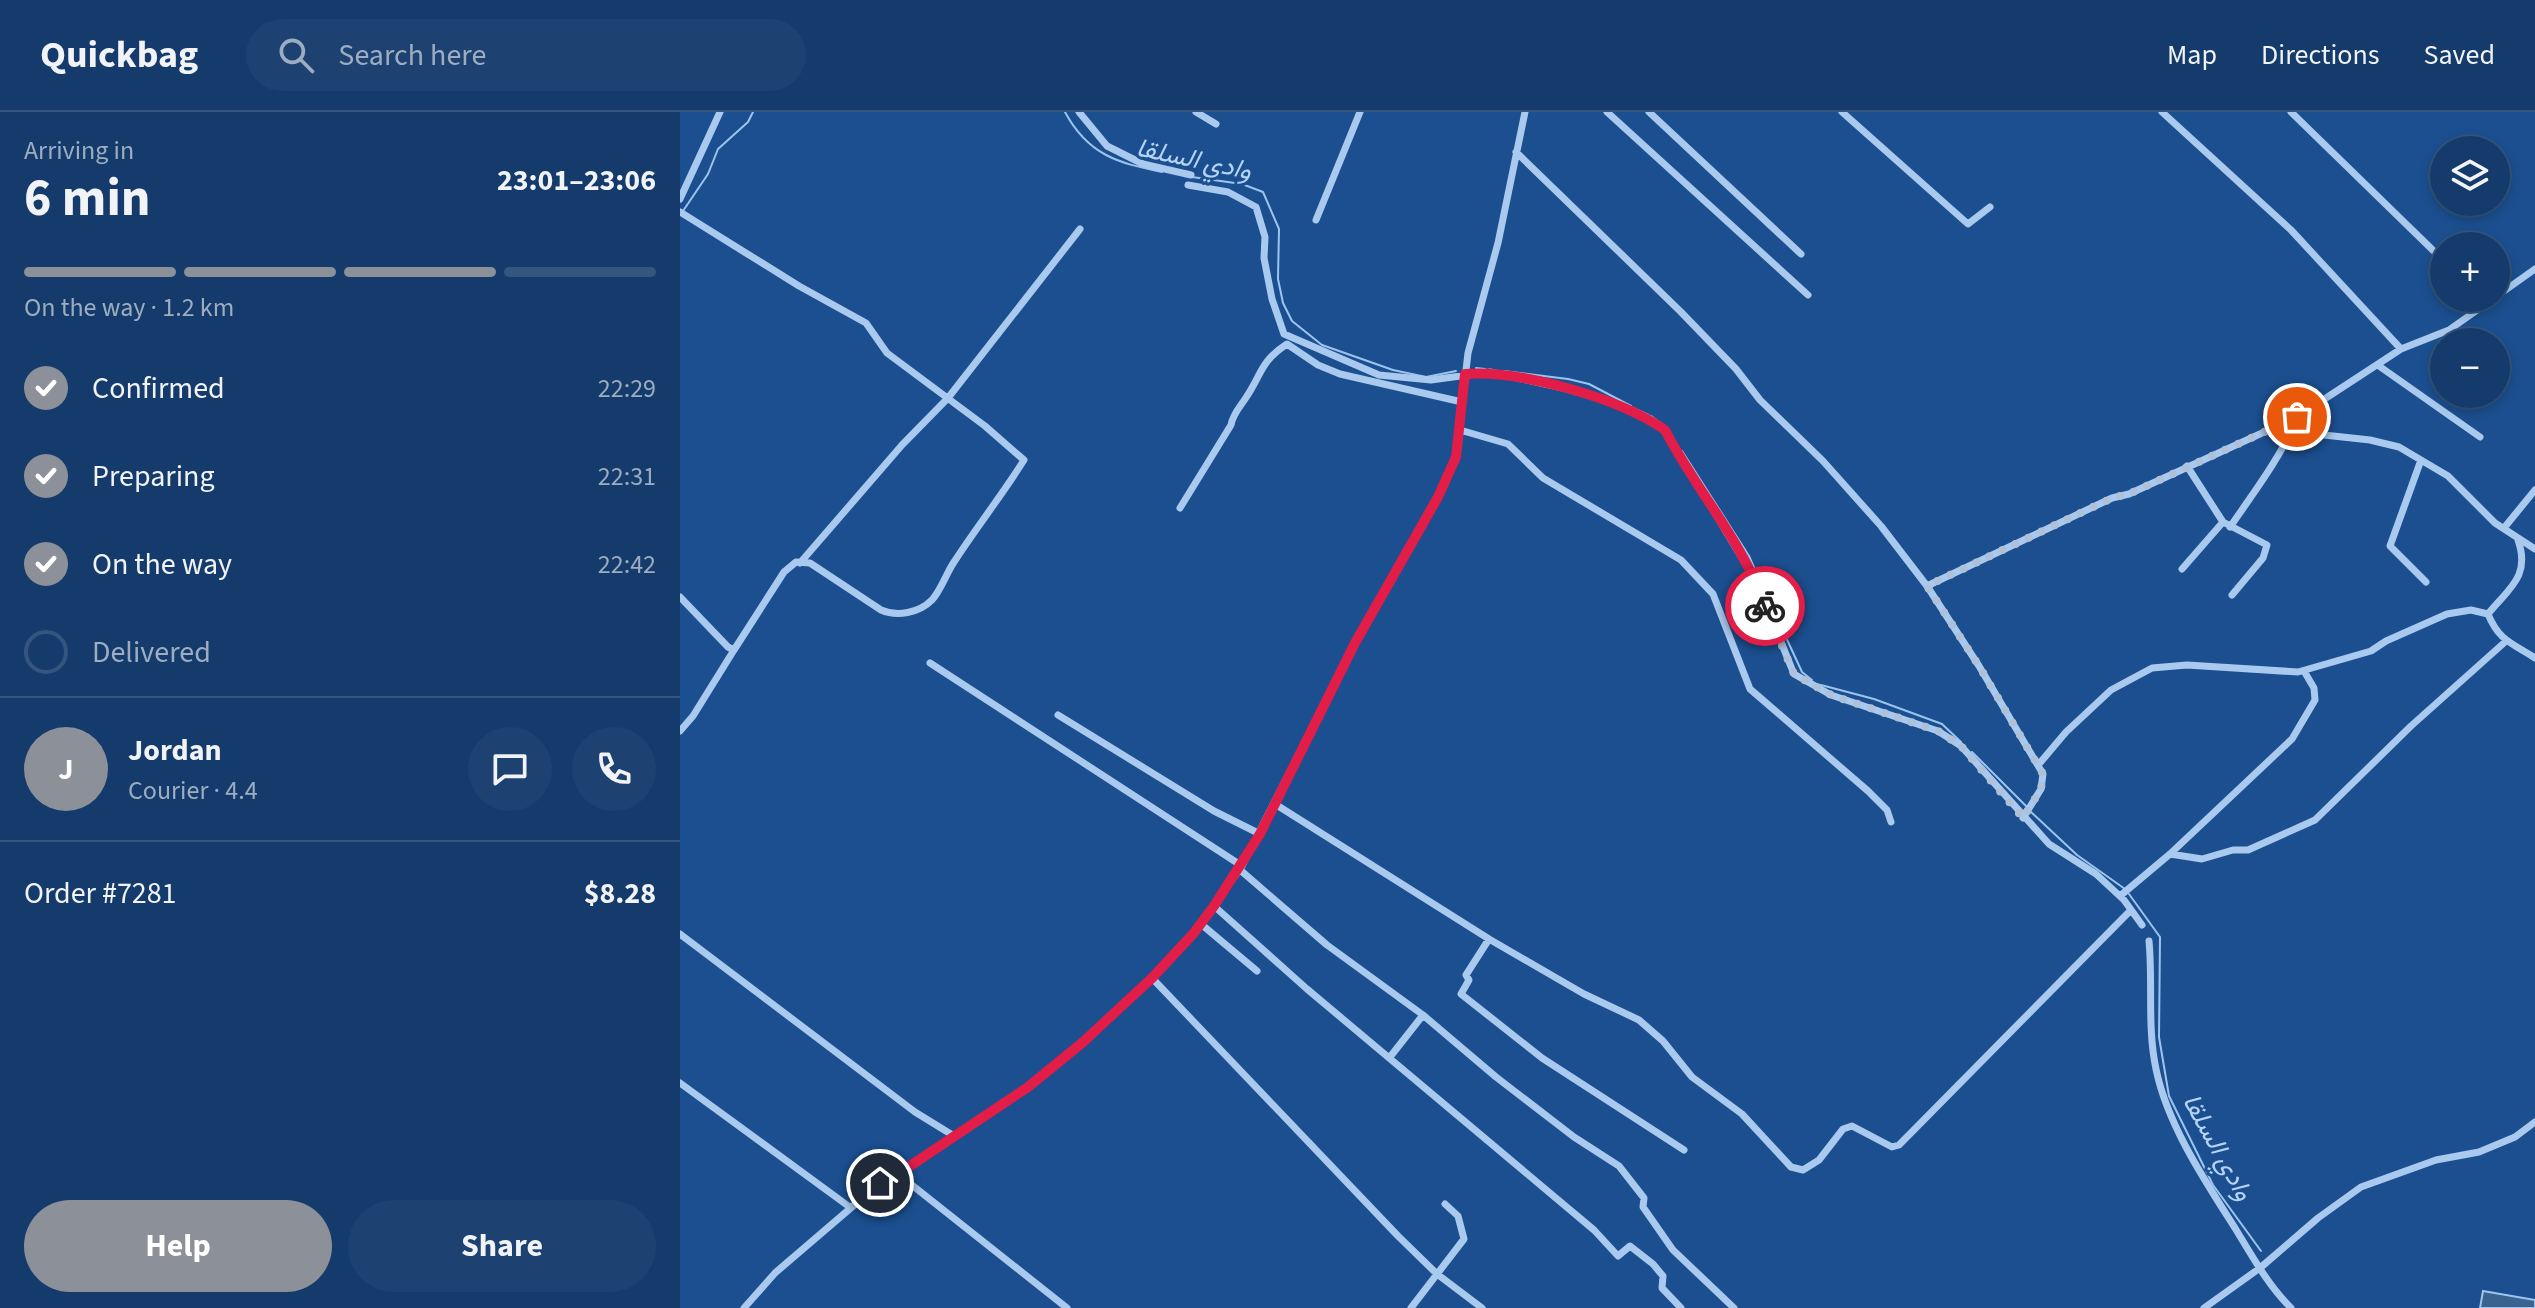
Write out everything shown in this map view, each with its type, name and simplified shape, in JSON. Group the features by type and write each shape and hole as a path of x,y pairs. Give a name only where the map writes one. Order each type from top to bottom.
{"street":[{"path":"680,199 720,112"},
{"path":"1079,112 1107,146 1143,164 1191,175"},
{"path":"1196,112 1216,124"},
{"path":"1316,220 1360,112"},
{"path":"744,1308 775,1273 880,1183 1028,1087 1082,1043 1152,978 1201,924 1240,867 1260,834 1355,643 1438,497 1456,457 1468,353 1498,243 1525,112"},
{"path":"1607,112 1808,295"},
{"path":"1649,112 1801,254"},
{"path":"1842,112 1968,224 1990,207"},
{"path":"2162,112 2291,230 2401,349"},
{"path":"2291,112 2430,247"},
{"path":"1516,152 1736,369 1760,400 1823,461 1881,526 1927,586 2039,764 2043,774 2041,789 2023,818"},
{"path":"1188,185 1228,192 1256,207 1265,237 1264,258 1272,299 1284,334 1379,375 1431,380 1490,372 1621,405 1647,417 1665,430 1757,583 1794,674 1831,695 1938,731 1961,746 2049,844 2096,874 2120,896 2142,925"},
{"path":"680,212 799,286 866,323 887,353 985,426 1024,460 998,502 954,561 931,601 909,613 894,616 810,563 796,562 784,572 693,716 680,731"},
{"path":"800,563 902,445 948,398 1080,229"},
{"path":"2510,285 2535,269"},
{"path":"1927,586 2297,417 2401,349 2449,330 2472,312"},
{"path":"1180,508 1250,392 1256,376 1269,357 1287,344 1318,365 1340,374 1462,402"},
{"path":"2379,366 2480,437"},
{"path":"2297,417 2302,426 2324,435 2399,447 2448,476 2495,523 2535,549"},
{"path":"2182,569 2227,525 2265,477 2297,417"},
{"path":"1460,430 1508,444 1543,478 1681,560 1713,594 1750,689 1868,791 1887,810 1891,822"},
{"path":"2421,460 2390,546 2426,582"},
{"path":"2187,466 2227,525 2267,545 2263,558 2232,595"},
{"path":"2504,528 2535,490"},
{"path":"2488,614 2516,583 2524,556 2518,539"},
{"path":"680,597 734,650"},
{"path":"2039,764 2066,732 2111,690 2152,668 2187,665 2304,671 2371,651 2386,641 2447,614 2471,610 2488,614"},
{"path":"2488,614 2493,627 2505,642 2535,658"},
{"path":"2170,854 2202,859 2233,850 2248,850 2315,820 2411,726 2505,642"},
{"path":"930,663 1240,867 1327,945 1423,1015 1518,1095 1619,1166 1644,1198 1643,1207 1673,1250 1734,1308"},
{"path":"2120,896 2170,854 2292,739 2315,700 2314,688 2304,671"},
{"path":"1058,715 1214,811 1260,834"},
{"path":"1275,804 1489,939 1584,994 1639,1020 1663,1041 1692,1077 1742,1114 1791,1167 1803,1170 1819,1160 1843,1129 1852,1126 1892,1147 1899,1145 2130,911"},
{"path":"1214,906 1307,989 1594,1230 1618,1256 1630,1246 1653,1264 1663,1276 1662,1288 1681,1308"},
{"path":"1201,924 1257,971"},
{"path":"680,934 915,1112 954,1136"},
{"path":"1489,939 1466,975 1469,980 1461,994 1542,1058 1684,1150"},
{"path":"2149,941 2151,1038 2162,1095 2193,1158 2260,1268 2291,1308"},
{"path":"1152,978 1437,1274 1482,1308"},
{"path":"1390,1057 1423,1015"},
{"path":"680,1083 851,1208"},
{"path":"2204,1308 2260,1268 2318,1218 2361,1187 2436,1160 2479,1152 2515,1137 2535,1122"},
{"path":"898,1174 1067,1308"},
{"path":"1411,1308 1464,1239 1458,1216 1445,1204"}],"water":[{"path":"2483,1291 2535,1300 2535,1308 2480,1308"}],"waterway":[{"name":"وادي السلقا","path":"683,211 708,174 718,149 748,122 753,112"},
{"name":"وادي السلقا","path":"1065,112 1074,127 1094,148 1132,165 1162,172"},
{"name":"وادي السلقا","path":"1192,177 1242,184 1263,192 1279,229 1278,279 1283,303 1292,321 1322,345 1393,370 1426,377 1456,371"},
{"name":"وادي السلقا","path":"1476,368 1485,369"},
{"name":"وادي السلقا","path":"1504,371 1589,384 1631,406"},
{"name":"وادي السلقا","path":"1651,416 1665,426"},
{"name":"وادي السلقا","path":"1682,451 1749,556 1759,579"},
{"name":"وادي السلقا","path":"1765,592 1802,672 1812,680"},
{"name":"وادي السلقا","path":"1821,685 1874,699 1942,724 1961,742"},
{"name":"وادي السلقا","path":"1972,752 2027,807"},
{"name":"وادي السلقا","path":"2031,812 2077,855 2125,889"},
{"name":"وادي السلقا","path":"2129,894 2160,937 2159,1037 2169,1096 2213,1185 2261,1251"}],"way so far":[{"path":"1765,606 1794,674 1831,695 1938,731 1961,746 2023,818 2041,789 2043,774 2039,764 1927,586 2112,498 2129,494 2297,417"}],"route":[{"path":"880,1183 1028,1087 1082,1043 1152,978 1201,924 1260,834 1355,643 1438,497 1456,457 1465,374 1490,372 1563,388 1621,405 1647,417 1665,430 1741,553 1765,606"}]}
